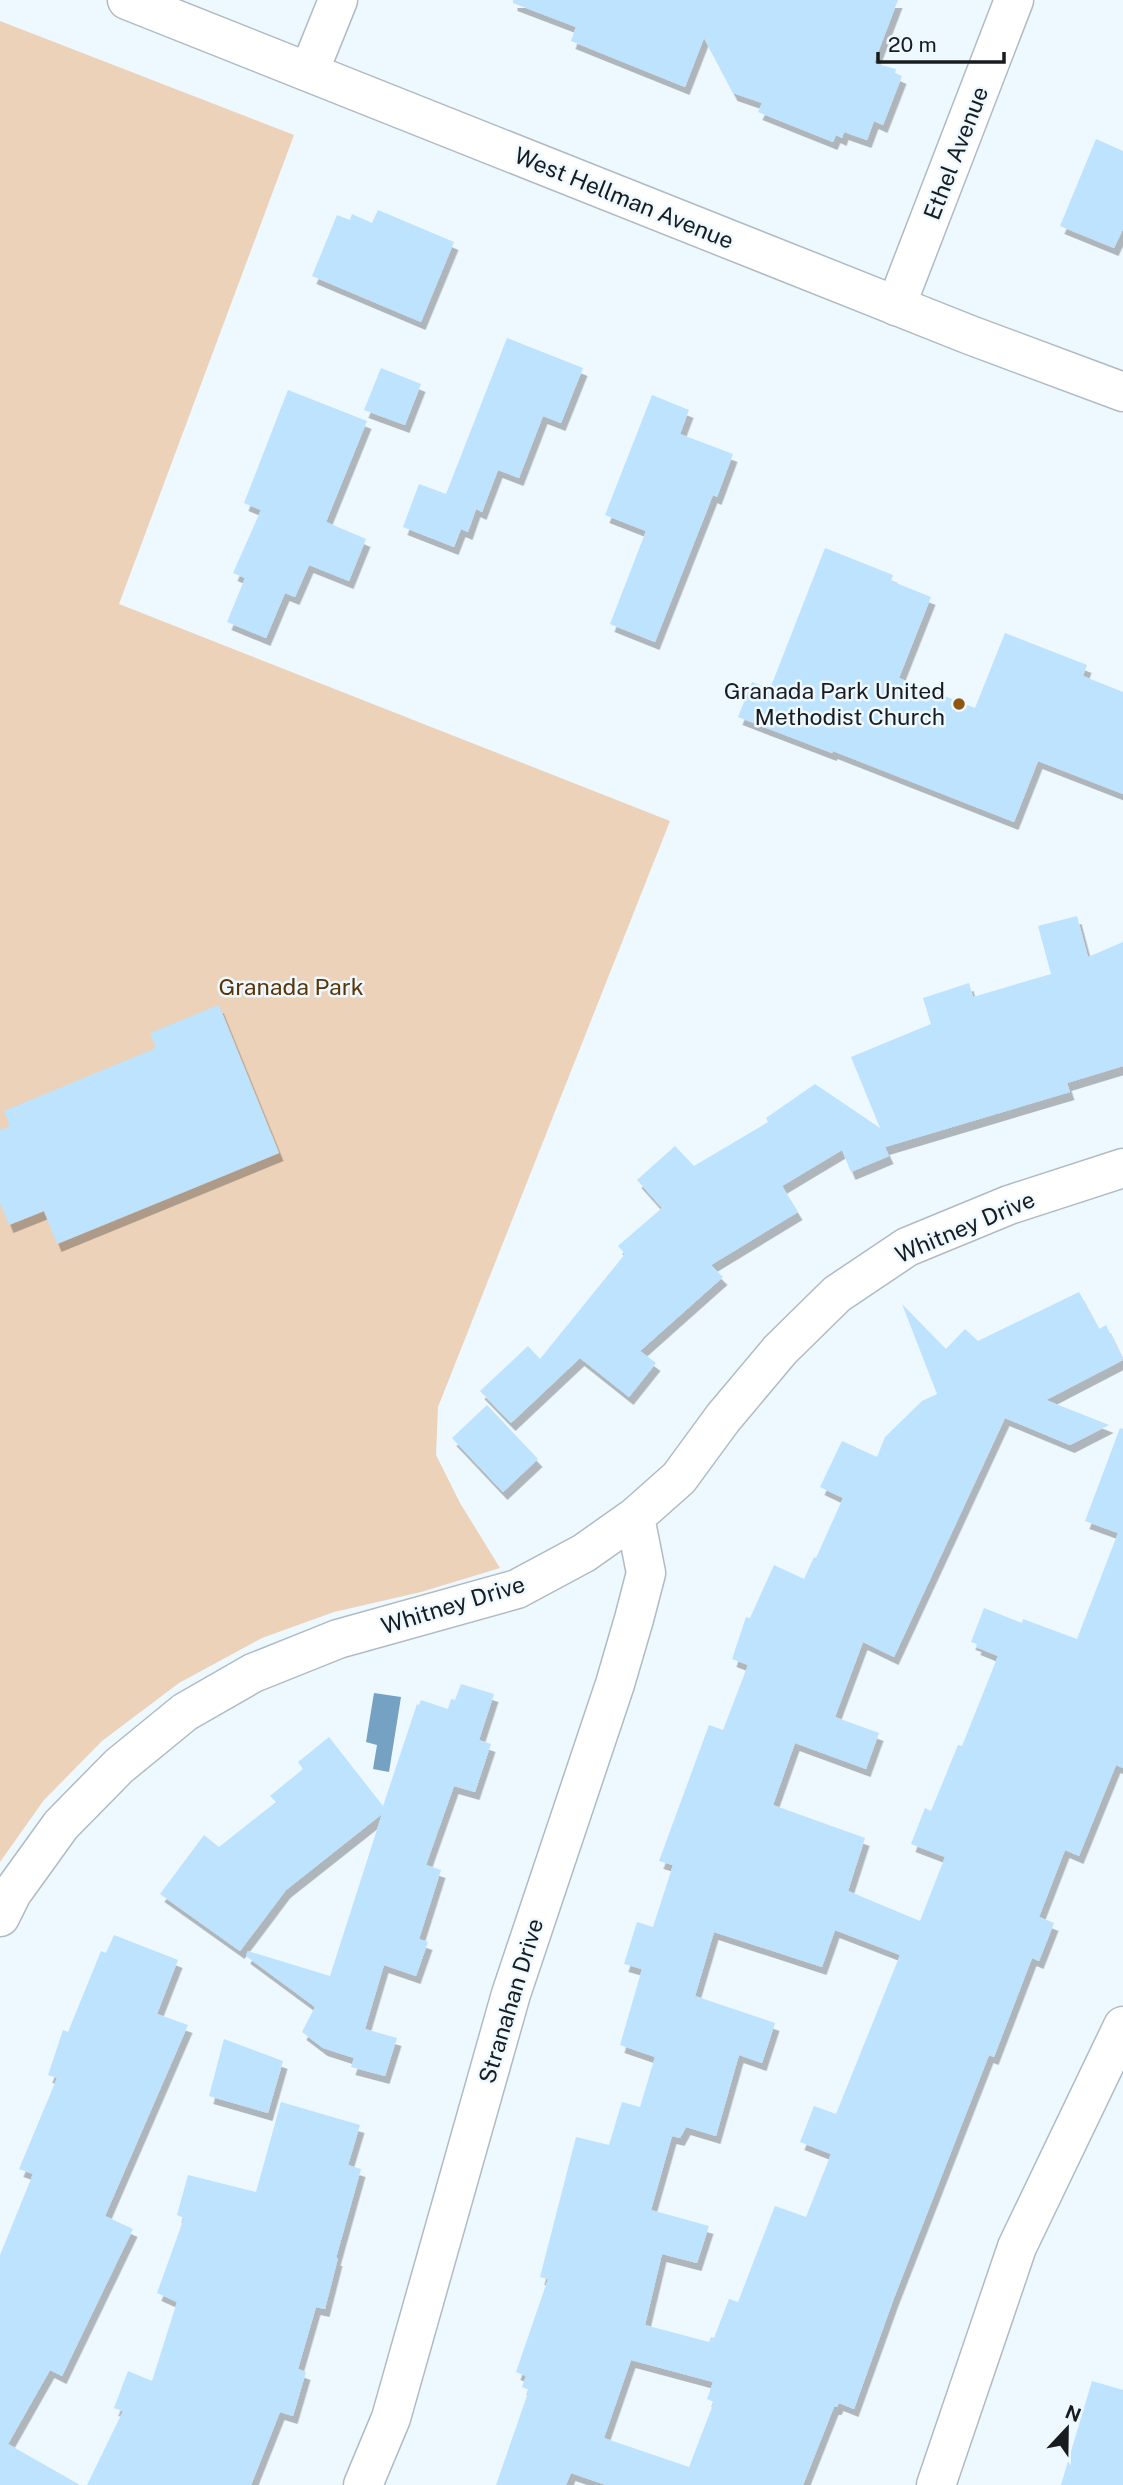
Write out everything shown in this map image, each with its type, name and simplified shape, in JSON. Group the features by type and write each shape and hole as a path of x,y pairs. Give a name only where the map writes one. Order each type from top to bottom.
{"street":[{"name":"West Hellman Avenue","path":"127,0 896,306 1123,392"},
{"path":"309,72 338,0"},
{"name":"Ethel Avenue","path":"896,306 1014,0"},
{"name":"Whitney Drive","path":"0,1917 12,1893 61,1825 119,1766 185,1712 253,1673 338,1639 517,1590 584,1553 635,1517 679,1478 723,1418 780,1350 837,1294 907,1247 1009,1205 1123,1168"},
{"name":"Stranahan Drive","path":"363,2485 391,2418 511,1994 611,1697 634,1619 646,1573 635,1517"},
{"path":"936,2485 1017,2246 1123,2026"}],"green space":[{"name":"Granada Park","path":"0,21 294,135 119,604 670,821 438,1407 436,1455 460,1503 500,1568 421,1592 334,1612 262,1638 179,1683 102,1741 44,1800 0,1862"}],"water":[{"path":"374,1693 401,1697 389,1772 373,1769 377,1745 366,1742"}],"building":[{"path":"513,0 898,0 874,63 896,69 895,73 902,76 883,125 874,121 867,140 844,132 842,138 836,135 833,142 758,112 762,103 733,93 704,38 685,87 571,41 576,27 513,3"},
{"path":"1096,139 1123,151 1123,229 1114,248 1060,226"},
{"path":"378,210 454,242 421,322 312,276 337,215 350,220 352,214 372,223"},
{"path":"507,338 583,368 561,423 543,416 519,478 498,470 482,512 476,509 468,532 461,529 454,547 403,527 419,484 446,494"},
{"path":"381,368 421,384 405,425 364,410"},
{"path":"288,390 367,421 326,522 366,539 349,581 309,565 295,597 285,593 266,638 227,622 245,578 233,573 261,510 244,503"},
{"path":"652,395 689,410 680,434 733,454 717,497 713,495 655,642 610,624 646,531 605,515"},
{"path":"825,548 893,575 891,581 931,597 899,678 975,708 1005,633 1087,665 1083,676 1123,692 1123,794 1038,761 1014,822 738,717 752,682 770,689"},
{"path":"1077,916 1088,957 1123,942 1123,1066 1067,1083 1070,1092 885,1147 889,1156 851,1172 842,1150 782,1186 798,1212 711,1265 723,1277 640,1351 656,1363 629,1397 580,1358 511,1423 480,1391 528,1346 540,1359 625,1254 618,1246 662,1208 637,1180 675,1146 694,1166 768,1122 766,1118 815,1084 880,1128 851,1057 931,1024 923,998 969,983 973,997 1051,974 1038,926"},
{"path":"219,1005 279,1153 57,1244 44,1211 9,1225 0,1203 0,1130 10,1126 4,1111 156,1048 150,1033"},
{"path":"1079,1292 1099,1329 1106,1325 1123,1360 1046,1400 1109,1425 1070,1445 1005,1418 894,1657 863,1642 835,1717 879,1733 866,1769 795,1743 773,1805 865,1838 848,1891 920,1921 945,1857 911,1844 925,1808 931,1811 958,1745 962,1746 998,1656 976,1647 977,1644 971,1642 984,1608 1022,1623 1023,1619 1077,1639 1118,1533 1085,1521 1120,1428 1123,1429 1123,1768 1116,1765 1079,1856 1065,1850 1039,1917 1054,1923 1039,1961 1032,1958 994,2057 989,2055 894,2298 854,2409 839,2403 834,2407 803,2485 606,2485 571,2473 566,2485 496,2485 529,2390 522,2387 526,2376 516,2372 548,2279 540,2277 576,2137 609,2145 622,2102 640,2107 655,2057 620,2045 642,1969 624,1964 637,1922 653,1927 673,1865 659,1861 709,1725 723,1730 748,1665 732,1659 746,1617 750,1618 774,1565 804,1579 814,1557 816,1558 843,1498 820,1487 842,1441 877,1457 885,1437 922,1401 937,1394 902,1304 946,1349 965,1329 978,1341","holes":["835,1930 900,1955 836,2114 814,2106 800,2142 831,2154 806,2217 775,2206 738,2302 729,2299 714,2338 711,2337 709,2342 645,2325 662,2254 697,2263 709,2226 651,2210 672,2136 680,2138 686,2127 716,2136 739,2055 762,2063 775,2023 695,1996 714,1932 822,1967","631,2360 713,2382 707,2399 714,2402 689,2467 604,2438"]},
{"path":"487,1405 538,1459 503,1492 452,1438"},
{"path":"461,1684 494,1694 479,1740 491,1744 475,1792 454,1786 426,1865 441,1870 419,1939 428,1942 416,1976 384,1965 365,2029 397,2038 385,2076 351,2067 354,2058 323,2048 302,2032 315,2007 246,1956 248,1951 330,1976 382,1814 286,1890 240,1951 160,1894 204,1835 219,1847 276,1802 270,1796 303,1769 298,1762 329,1737 383,1806 417,1704 419,1705 421,1700 448,1709"},
{"path":"114,1935 178,1960 157,2014 188,2025 105,2216 133,2229 62,2376 50,2370 8,2444 80,2485 0,2485 0,2255 33,2174 19,2169 57,2078 48,2075 63,2030 68,2032 101,1951 106,1953"},
{"path":"224,2039 283,2061 268,2113 209,2096"},
{"path":"281,2102 360,2125 348,2165 361,2169 325,2309 316,2307 298,2369 306,2372 293,2416 280,2412 251,2485 87,2485 123,2411 114,2408 128,2371 152,2381 177,2302 157,2293 184,2218 177,2215 188,2175 256,2192"},
{"path":"1092,2381 1123,2390 1123,2485 1061,2485"}],"place":[{"name":"Granada Park United Methodist Church","path":"959,704"}]}
